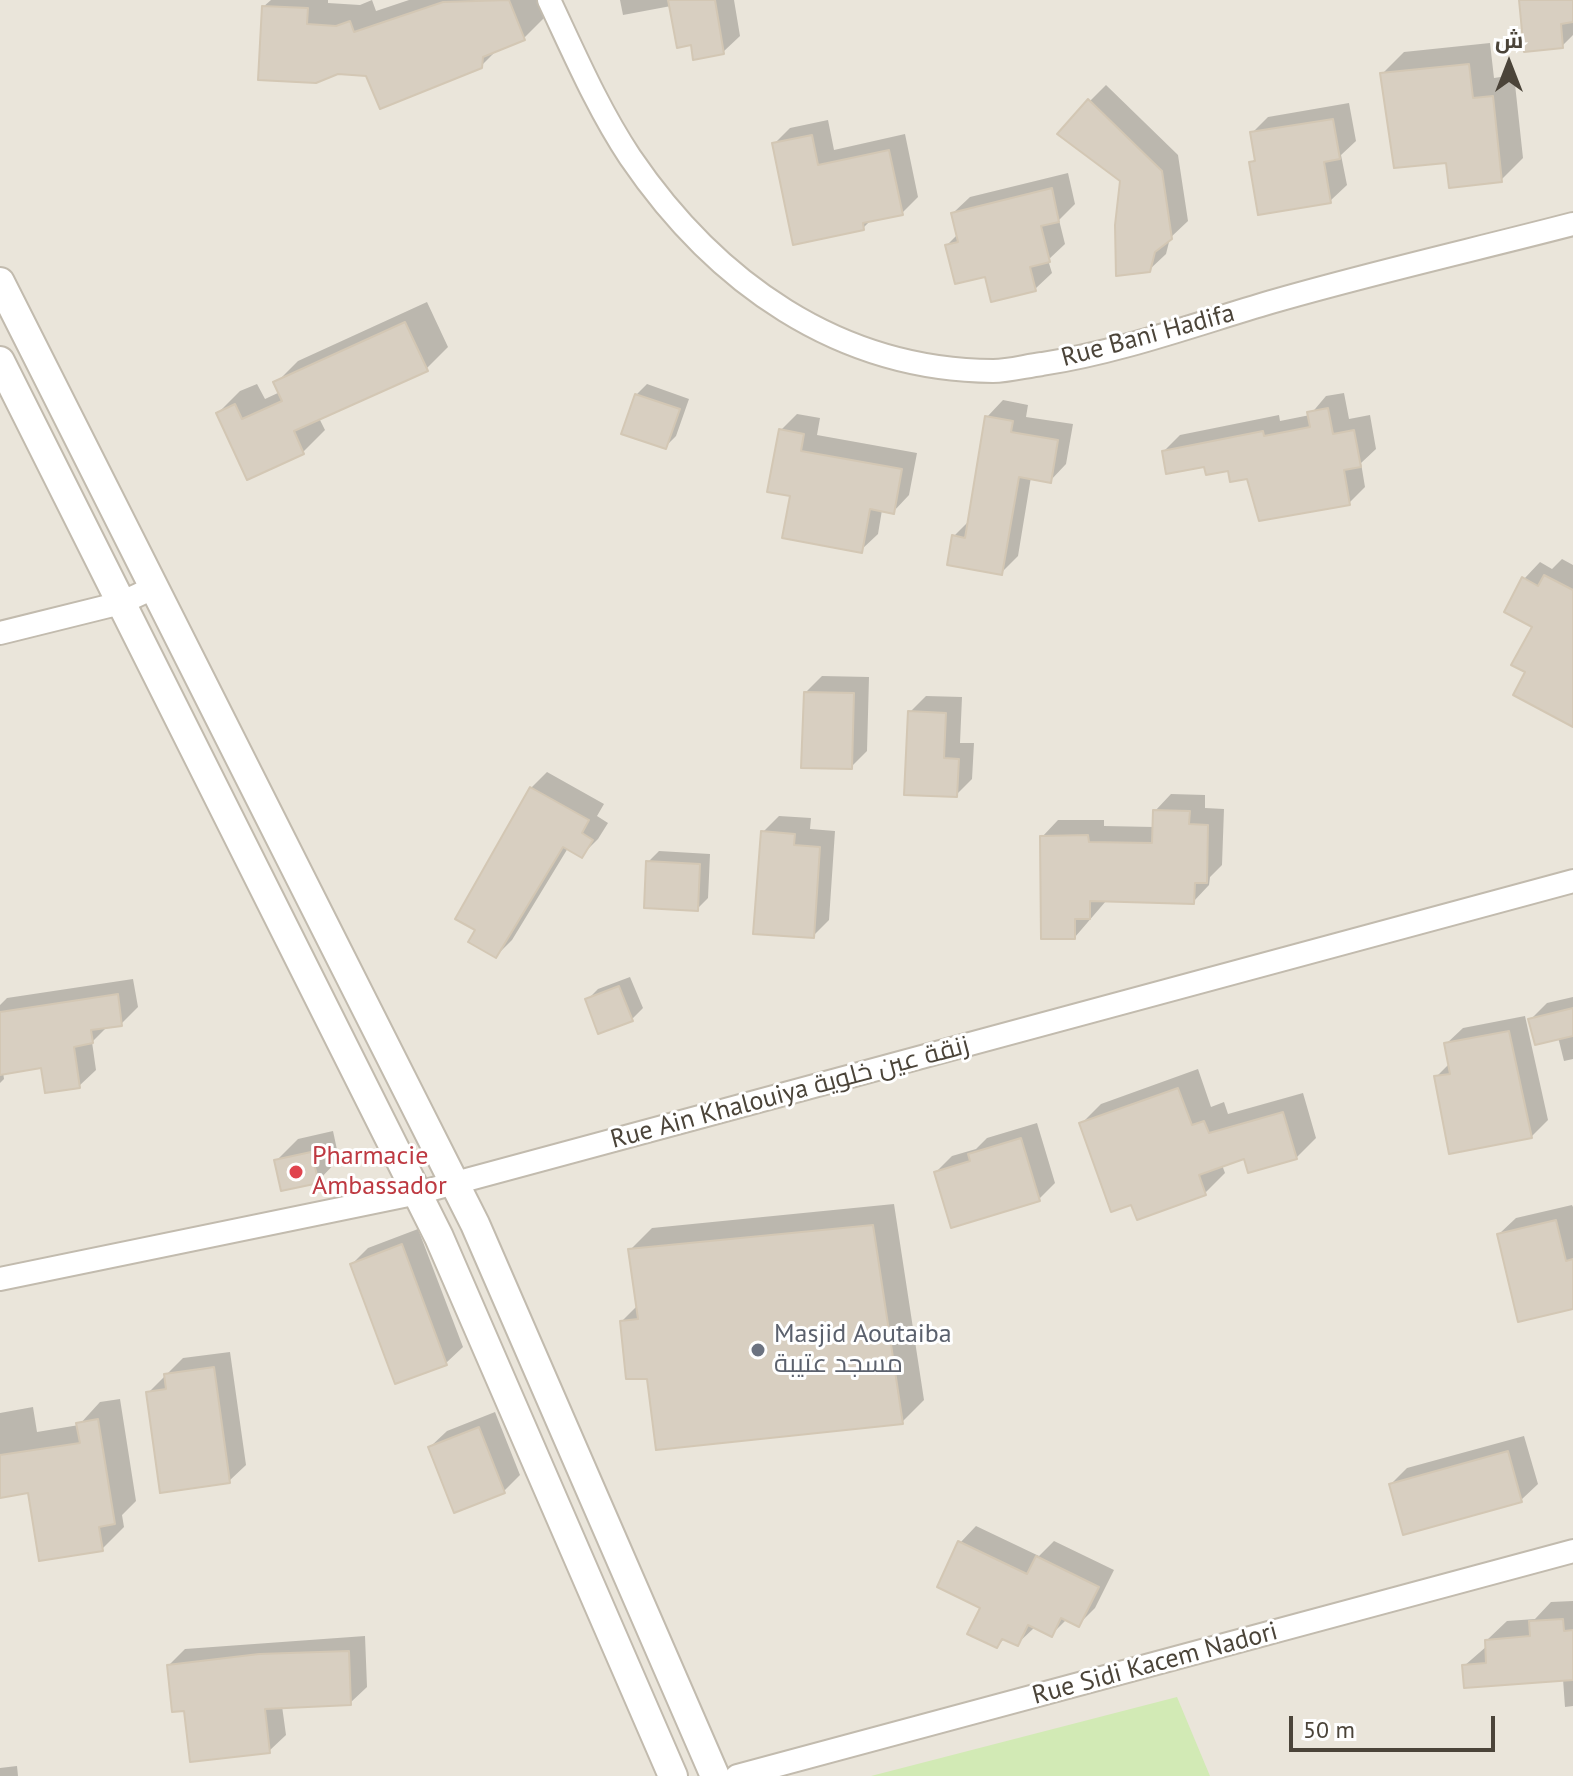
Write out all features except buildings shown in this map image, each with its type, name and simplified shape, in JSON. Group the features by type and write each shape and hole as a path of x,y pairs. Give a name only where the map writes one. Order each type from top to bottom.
{"street":[{"name":"Rue Bani Hadifa","path":"549,0 629,156 677,220 726,271 782,311 855,346 924,366 996,371 1084,358 1276,301 1573,224"},
{"path":"0,282 455,1184 715,1776"},
{"path":"0,361 418,1193 673,1776"},
{"path":"0,633 121,603 153,588"},
{"name":"Rue Ain Khalouiya زنقة عين خلوية","path":"0,1279 455,1184 1573,881"},
{"name":"Rue Sidi Kacem Nadori","path":"737,1776 1573,1551"}],"shaded area":[{"path":"0,0 1573,0 1573,1776 0,1776"}],"green space":[{"path":"1177,1697 1210,1776 871,1776"}],"place":[{"name":"Pharmacie Ambassador","path":"296,1172"},
{"name":"Masjid Aoutaiba مسجد عتيبة","path":"758,1350"}]}
